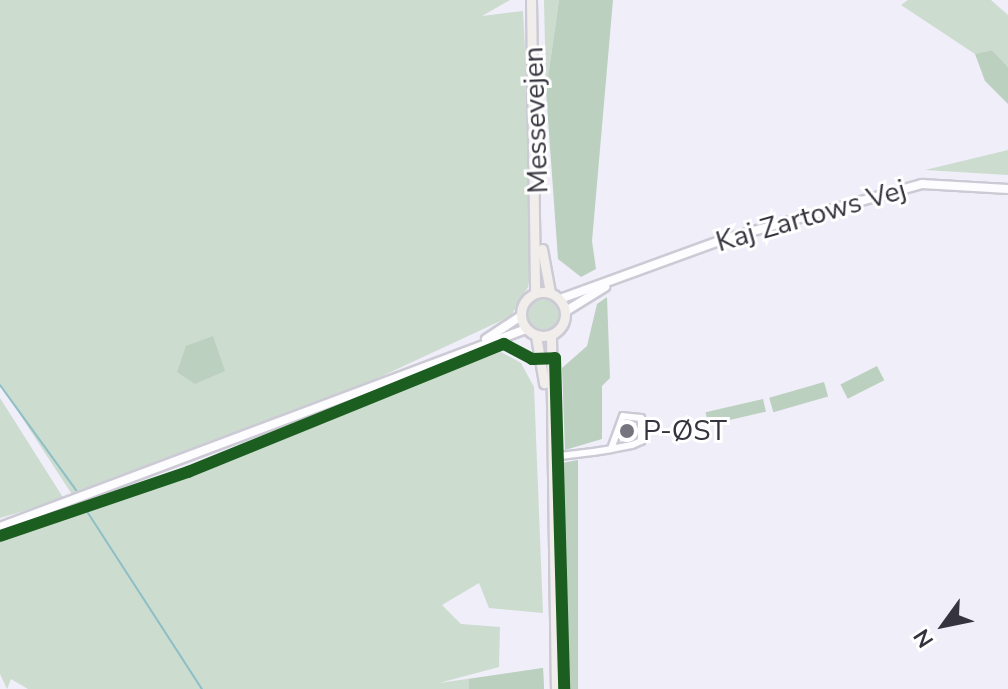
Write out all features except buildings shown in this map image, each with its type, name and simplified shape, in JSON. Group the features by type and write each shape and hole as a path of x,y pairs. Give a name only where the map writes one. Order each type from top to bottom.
{"main road":[{"name":"Messevejen","path":"531,0 540,241 535,293"},
{"name":"Messevejen","path":"540,241 550,292"},
{"path":"551,335 536,336 526,329 521,316 535,293 550,292 560,299 566,311 551,335 546,390 556,689"},
{"path":"536,336 546,390"}],"street":[{"name":"Kaj Zartows Vej","path":"560,299 949,181 1008,189"},
{"name":"Kaj Zartows Vej","path":"566,311 619,279"},
{"path":"482,342 521,316"},
{"path":"0,527 275,429 482,342 526,329"},
{"path":"549,457 611,449 641,441 641,418 623,416 611,449"}],"green space":[{"path":"0,0 510,0 482,16 523,11 535,245 528,287 511,316 292,418 73,496 0,384"},
{"path":"544,0 559,0 546,91"},
{"path":"559,0 613,0 592,241 596,269 581,277 558,259 546,91"},
{"path":"908,0 991,0 1008,15 1008,67 992,50 975,54 901,5"},
{"path":"992,50 1008,67 1008,104 985,81 975,54"},
{"path":"1008,150 1008,175 925,170"},
{"path":"607,297 610,378 602,386 602,439 565,450 562,368 587,346 597,304"},
{"path":"544,299 555,304 560,315 555,326 544,331 533,326 528,315 533,304"},
{"path":"213,336 225,371 195,384 177,372 186,346"},
{"path":"501,352 521,363 534,387 543,613 489,608 479,583 442,605 461,624 500,627 499,667 439,683 543,668 544,689 28,689 11,679 7,689 0,674 0,539"},
{"path":"877,366 884,380 848,399 840,385"},
{"path":"824,382 828,396 773,412 769,398"},
{"path":"0,398 64,499 0,518"},
{"path":"763,399 766,412 708,425 706,412"},
{"path":"578,460 578,689 566,689 556,464"},
{"path":"543,668 544,689 469,689 469,679"}],"waterway":[{"path":"0,385 76,490"},
{"path":"88,513 202,689"}],"cycle path":[{"path":"0,536 188,472 504,344 532,359 555,358 564,689"}],"place":[{"name":"P-ØST","path":"627,431"}]}
